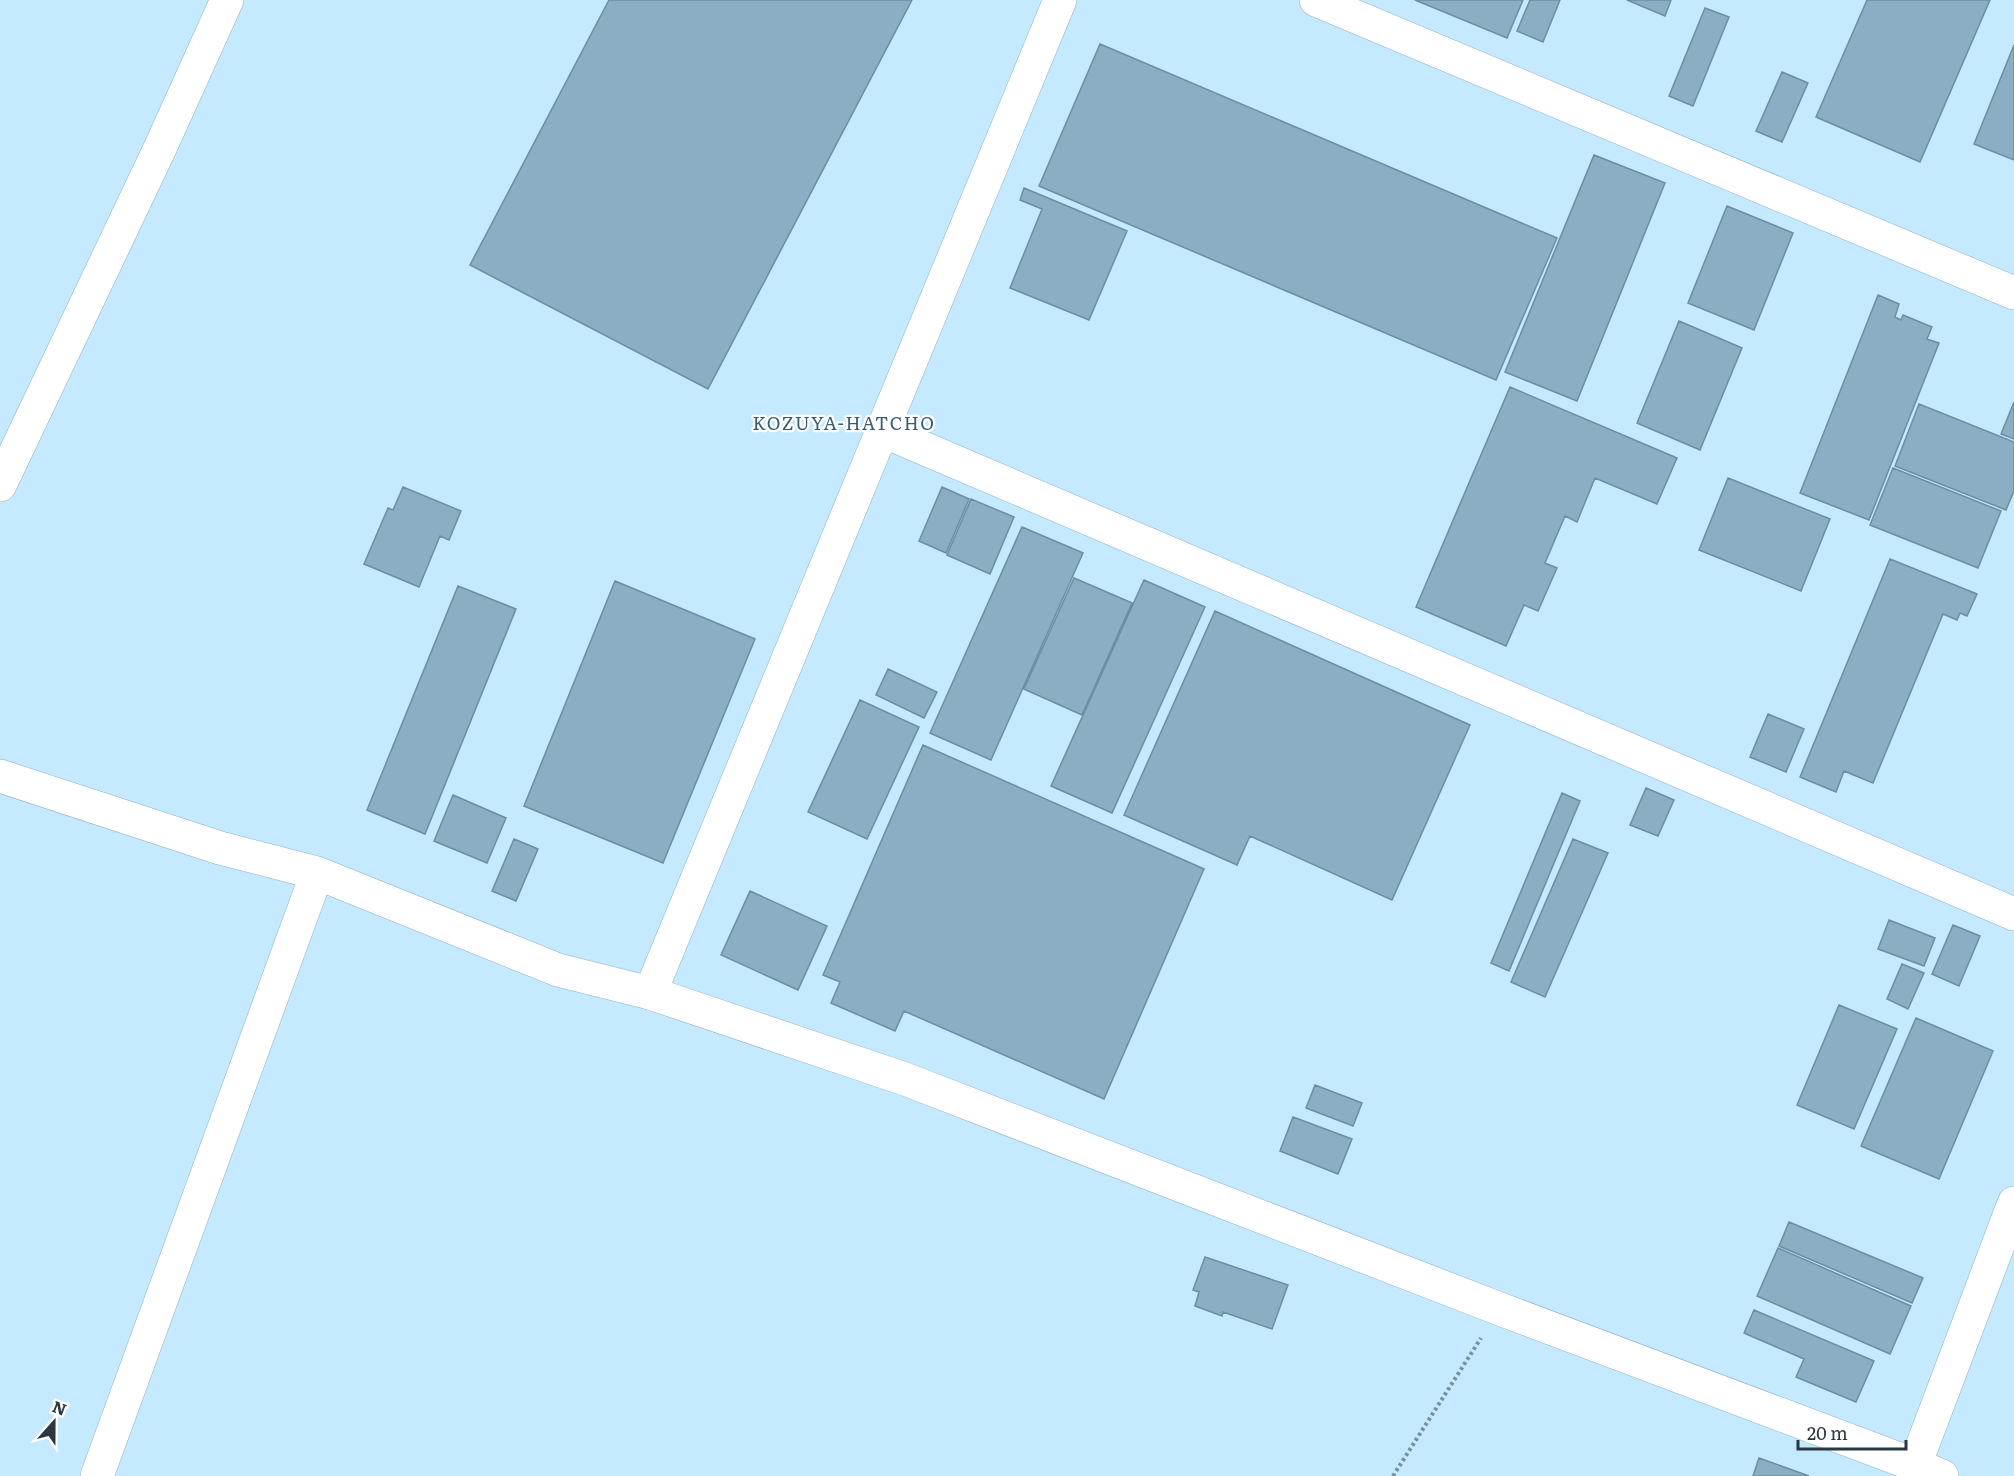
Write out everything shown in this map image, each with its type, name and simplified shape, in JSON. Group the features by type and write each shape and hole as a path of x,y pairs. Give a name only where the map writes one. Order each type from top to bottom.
{"street":[{"path":"0,485 161,146 227,0"},
{"path":"650,993 1060,0"},
{"path":"1316,0 2014,293"},
{"path":"881,430 2014,914"},
{"path":"0,776 220,848 316,873 558,970 650,993 906,1079 1500,1309 1929,1470 2014,1203"},
{"path":"97,1476 316,873"}],"path":[{"path":"1393,1476 1500,1309"}],"building":[{"path":"609,0 912,0 708,389 470,265"},
{"path":"1415,0 1523,0 1507,38"},
{"path":"1530,0 1560,0 1543,42 1517,31"},
{"path":"1627,0 1671,0 1665,16"},
{"path":"1867,0 1990,0 1920,162 1816,117"},
{"path":"1705,8 1729,17 1693,106 1669,96"},
{"path":"1100,44 1557,238 1496,380 1039,186"},
{"path":"2014,45 2014,160 1974,144"},
{"path":"1782,72 1808,83 1782,142 1756,131"},
{"path":"1594,155 1665,183 1577,401 1505,372"},
{"path":"1024,188 1127,231 1089,320 1010,288 1042,209 1020,200"},
{"path":"1727,206 1793,233 1754,330 1688,303"},
{"path":"1878,295 1899,304 1895,317 1901,320 1903,315 1932,327 1927,339 1939,343 1869,520 1800,493"},
{"path":"1679,321 1742,348 1700,450 1637,423"},
{"path":"1510,387 1677,458 1657,504 1595,478 1577,522 1565,516 1545,563 1557,568 1538,611 1524,605 1506,646 1416,607"},
{"path":"2014,402 2014,439 2001,434"},
{"path":"1919,404 2014,442 2014,491 2006,510 1895,466"},
{"path":"1893,468 2001,511 1978,568 1870,525"},
{"path":"1728,478 1830,519 1801,591 1699,550"},
{"path":"403,487 461,511 449,540 440,536 419,587 364,564 388,508 393,510"},
{"path":"942,487 969,499 946,553 919,541"},
{"path":"971,499 1014,517 990,574 947,555"},
{"path":"1022,527 1083,553 991,760 930,733"},
{"path":"1890,559 1977,594 1967,616 1960,613 1957,620 1943,614 1873,783 1844,771 1836,792 1800,777"},
{"path":"1074,578 1132,603 1082,715 1024,689"},
{"path":"1144,580 1205,607 1112,813 1051,786"},
{"path":"615,581 755,639 663,863 524,806"},
{"path":"458,586 516,609 425,834 367,810"},
{"path":"1215,611 1470,725 1392,900 1250,836 1237,865 1124,815"},
{"path":"888,669 937,692 924,718 876,695"},
{"path":"860,700 919,727 867,839 808,812"},
{"path":"1768,714 1804,729 1786,772 1750,757"},
{"path":"923,745 1204,869 1104,1099 904,1011 895,1031 831,1003 840,982 823,975"},
{"path":"1646,788 1674,800 1658,836 1630,825"},
{"path":"1562,793 1580,801 1509,971 1491,963"},
{"path":"453,795 506,818 487,863 434,841"},
{"path":"514,839 538,849 516,901 492,891"},
{"path":"1573,839 1608,853 1545,997 1511,982"},
{"path":"750,891 827,926 798,990 721,955"},
{"path":"1889,920 1935,938 1924,966 1878,949"},
{"path":"1953,925 1980,936 1959,986 1932,974"},
{"path":"1902,964 1924,973 1908,1009 1887,999"},
{"path":"1839,1005 1897,1029 1854,1129 1797,1105"},
{"path":"1916,1018 1993,1051 1939,1179 1861,1146"},
{"path":"1315,1085 1362,1103 1353,1126 1306,1108"},
{"path":"1293,1117 1352,1139 1338,1174 1280,1151"},
{"path":"1789,1222 1923,1278 1912,1303 1779,1246"},
{"path":"1778,1248 1911,1306 1890,1354 1757,1296"},
{"path":"1205,1257 1288,1285 1272,1329 1223,1312 1222,1316 1195,1306 1199,1292 1193,1290"},
{"path":"1754,1310 1874,1361 1856,1402 1796,1377 1804,1359 1744,1333"},
{"path":"1759,1458 1809,1476 1753,1476"}],"district":[{"name":"KOZUYA-HATCHO","path":"844,422"}]}
